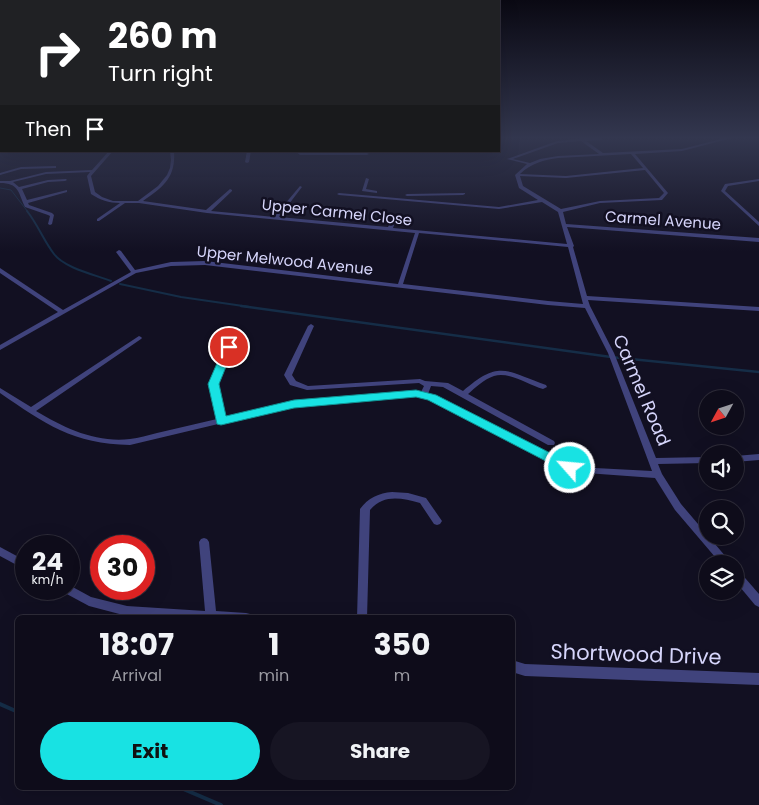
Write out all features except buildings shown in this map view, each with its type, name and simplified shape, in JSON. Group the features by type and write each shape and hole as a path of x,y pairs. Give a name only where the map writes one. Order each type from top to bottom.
{"street":[{"path":"0,182 10,182 36,176"},
{"name":"Upper Carmel Close","path":"89,176 93,193 100,198 123,203 138,202 275,219 571,246"},
{"path":"138,202 160,186 168,176"},
{"path":"518,176 521,187 560,211 600,202 660,199 666,193 651,176"},
{"path":"532,176 580,176"},
{"path":"367,179 365,190 387,196 499,208 543,200"},
{"path":"19,188 48,181 65,180"},
{"path":"759,180 726,185 723,191 759,225"},
{"path":"10,182 19,188 29,207 52,216 50,224"},
{"path":"275,219 300,187"},
{"path":"207,212 230,190"},
{"path":"26,202 65,191"},
{"path":"339,194 416,196 434,193 463,194"},
{"path":"99,220 123,203"},
{"name":"Carmel Road","path":"560,211 584,298 611,353 658,474 678,507 719,555"},
{"path":"390,229 395,218"},
{"name":"Carmel Avenue","path":"565,225 759,240"},
{"path":"400,285 417,233"},
{"path":"119,252 134,272"},
{"name":"Upper Melwood Avenue","path":"0,348 134,272 170,264 205,263 587,306"},
{"path":"0,270 62,312"},
{"path":"584,298 759,309"},
{"path":"311,326 288,375 294,383 307,388 420,381 440,383 551,443"},
{"path":"30,411 139,338"},
{"path":"221,421 214,384 229,347"},
{"path":"463,395 487,376 495,373 505,374 543,387"},
{"path":"424,394 428,387 426,383"},
{"path":"0,390 30,411 81,438 114,443 130,442 294,404 407,393 424,394 575,470 658,474"},
{"path":"744,458 759,457"},
{"path":"654,461 699,460"},
{"path":"362,615 365,509 377,499 388,495 401,494 423,500 437,521"},
{"path":"204,542 211,615"},
{"path":"0,551 15,560"},
{"path":"744,584 759,602"},
{"path":"80,596 109,608 127,611 194,615"},
{"name":"Shortwood Drive","path":"515,667 526,670 759,679"}],"waterway":[{"path":"0,188 11,190 28,212"},
{"path":"27,211 50,249 59,259 72,267 111,281"},
{"path":"120,284 181,297 250,307"},
{"path":"241,306 611,357 759,372"},
{"path":"0,704 15,711"},
{"path":"186,790 221,805"}],"route":[{"path":"229,347 214,384 221,421 294,404 407,393 424,394 570,468"}]}
